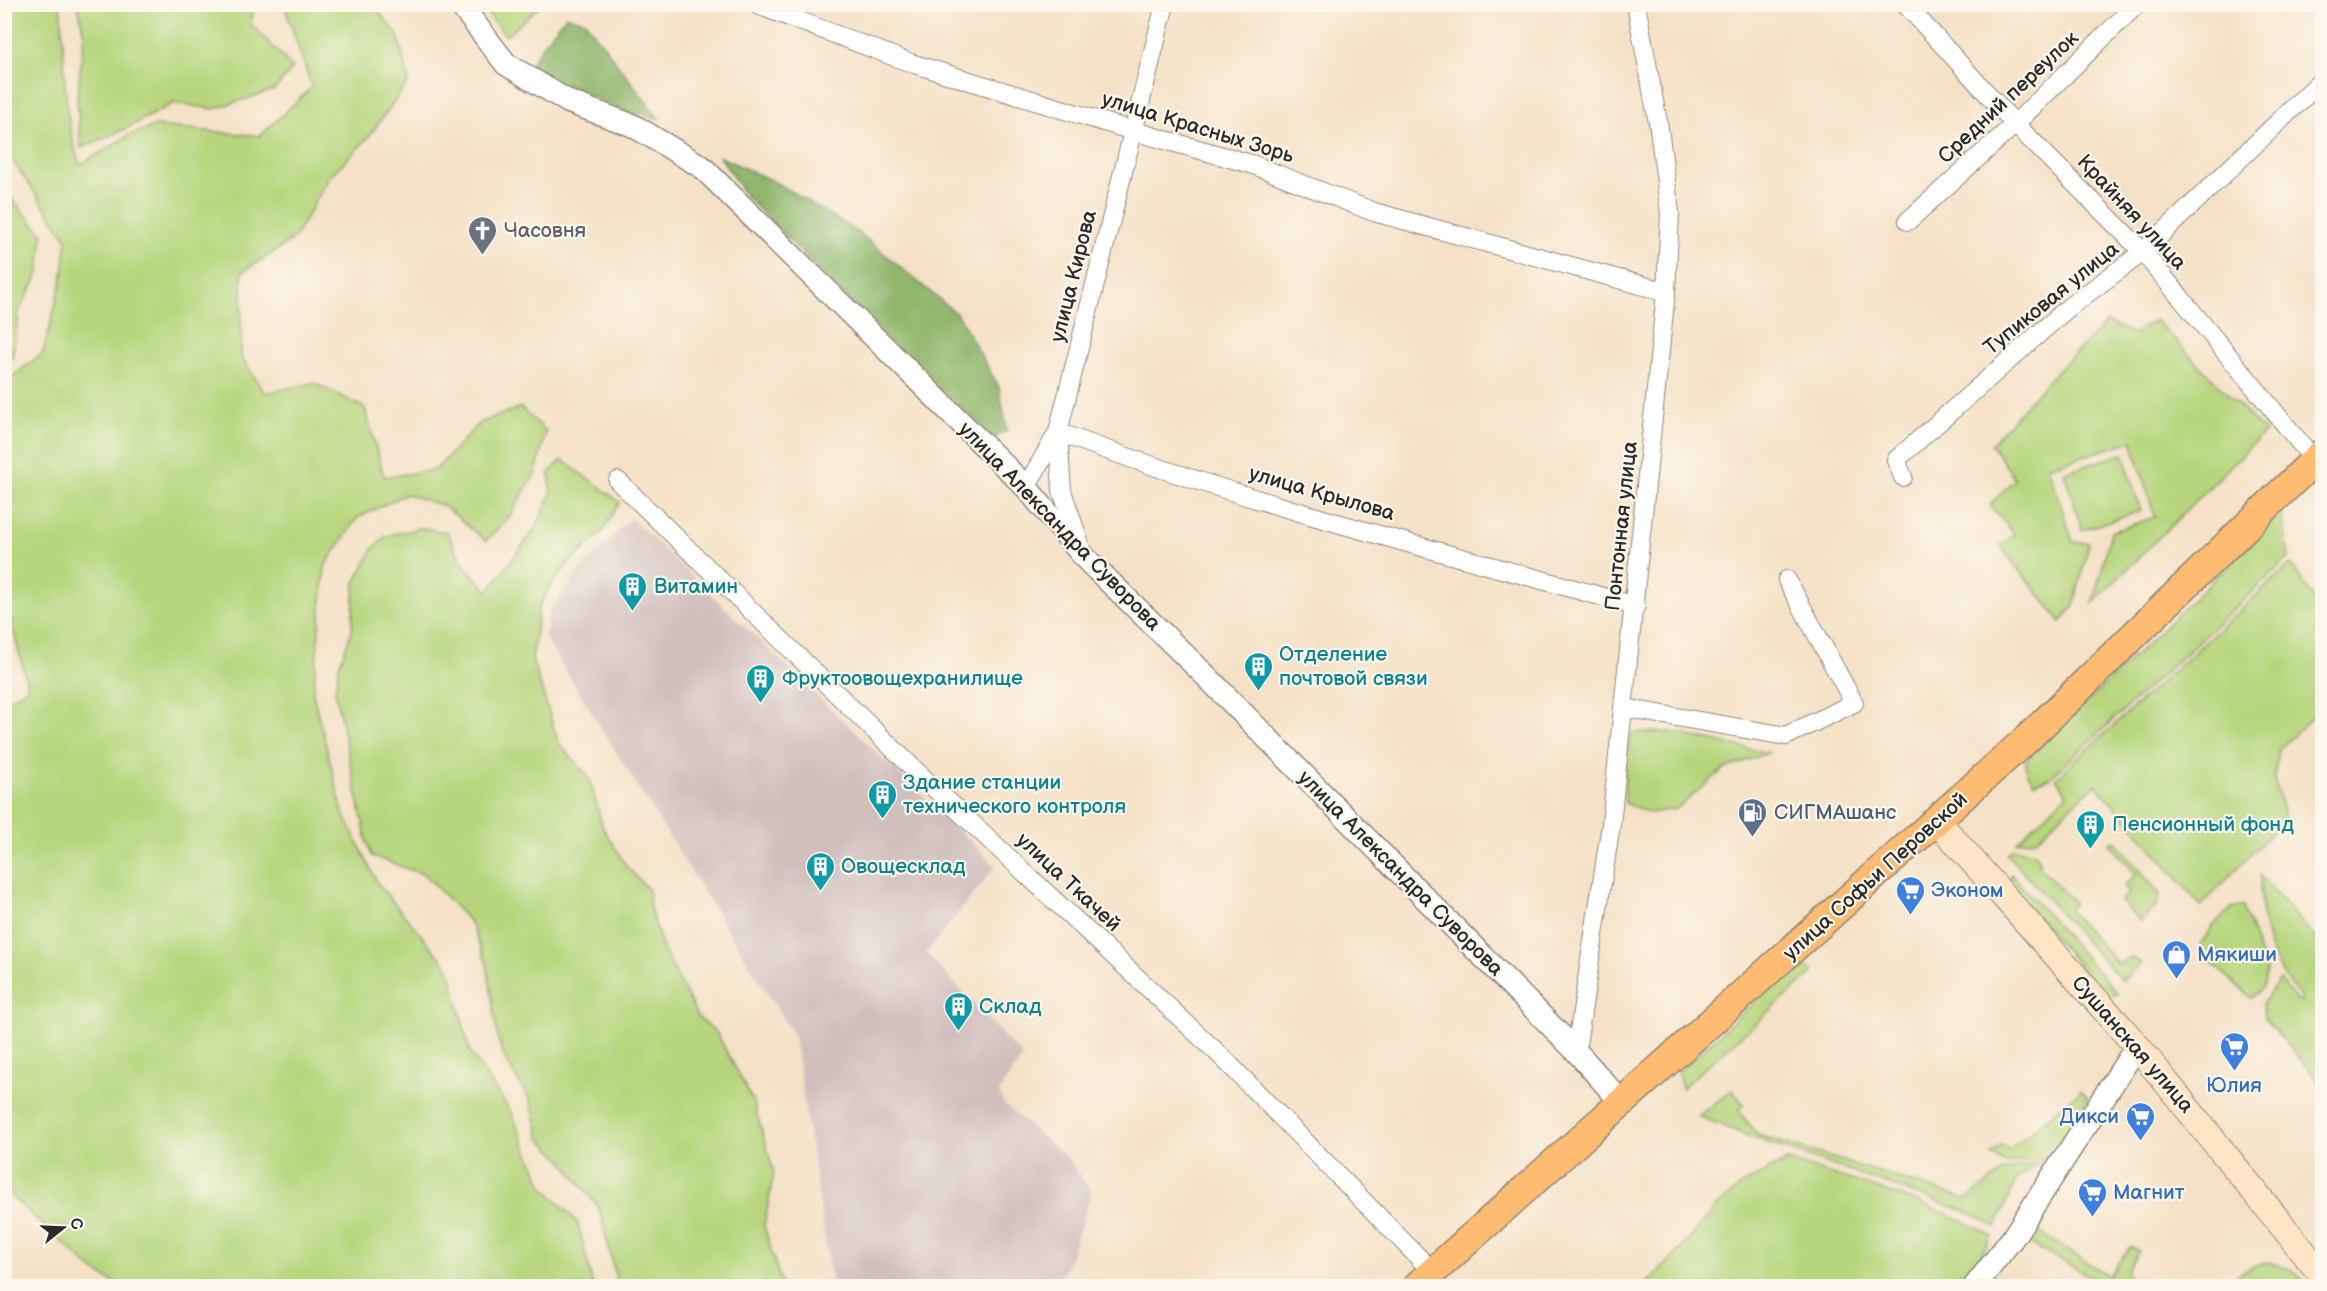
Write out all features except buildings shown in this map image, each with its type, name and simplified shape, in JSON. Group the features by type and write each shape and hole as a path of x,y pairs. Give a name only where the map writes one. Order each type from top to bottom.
{"main road":[{"name":"улица Софьи Перовской","path":"1425,1279 2029,737 2319,457"},
{"name":"Сушанская улица","path":"1936,820 2137,1046 2322,1275"}],"street":[{"name":"улица Александра Суворова","path":"460,4 506,64 569,102 634,126 702,167 1026,487 1086,559 1222,692 1576,1051 1622,1103"},
{"name":"улица Красных Зорь","path":"755,4 911,63 1133,131 1251,164 1374,212 1666,292"},
{"name":"улица Кирова","path":"1086,559 1070,522 1062,491 1058,432 1165,4"},
{"name":"Понтонная улица","path":"1576,1051 1611,824 1636,606 1666,292 1670,213 1659,128 1636,4"},
{"name":"Крайняя улица","path":"1905,4 2015,124 2143,252 2319,457"},
{"name":"Средний переулок","path":"1908,220 2015,124 2137,4"},
{"name":"Тупиковая улица","path":"1903,477 1896,460 2061,314 2143,252 2322,80"},
{"path":"1026,487 1058,432"},
{"name":"улица Крылова","path":"1058,432 1120,455 1312,515 1636,606"},
{"name":"улица Ткачей","path":"618,481 917,772 1222,1057 1425,1279"},
{"path":"1624,708 1786,736 1854,703 1787,580"},
{"path":"1975,1287 2012,1239 2137,1046"}],"shaded area":[{"path":"631,518 996,866 926,953 1023,1057 999,1091 1004,1104 1065,1156 1092,1191 1067,1267 1051,1286 832,1286 794,1036 545,638 550,611 581,569"}],"green space":[{"path":"4,5 60,5 69,125 80,165 128,136 155,126 260,136 312,87 284,5 373,5 398,35 409,81 367,139 330,176 294,239 242,272 241,357 265,393 314,383 365,408 384,477 435,470 480,423 520,407 546,431 536,472 509,517 486,541 444,506 406,494 357,518 325,566 313,694 343,813 378,884 449,968 470,1052 511,1112 543,1186 578,1223 593,1286 119,1286 93,1270 5,1191 4,703 28,688 11,621 5,614 5,382 43,353 63,275 67,239 15,164 5,156"},
{"path":"78,5 254,5 251,24 293,68 274,90 214,109 174,103 125,129 81,148 77,99 84,35"},
{"path":"481,5 541,5 506,36"},
{"path":"566,16 585,21 659,119 627,112 528,69 542,46"},
{"path":"720,157 775,182 858,232 958,315 999,387 1007,431 987,441 745,195"},
{"path":"4,191 43,234 39,273 20,309 12,358 5,363"},
{"path":"2155,320 2265,432 2093,603 2111,532 2155,517 2132,441 2048,467 2073,542 2089,543 2074,606 2061,622 2000,546 2014,534 1990,505 2015,479 1991,444 2048,380 2107,322 2133,334"},
{"path":"2123,454 2141,511 2082,530 2064,472"},
{"path":"562,460 620,502 603,531 568,564 549,588 539,607 532,659 558,742 589,777 603,828 627,867 649,890 650,908 663,949 698,1017 716,1032 753,1101 774,1173 764,1226 782,1286 618,1286 599,1208 561,1159 540,1138 531,1102 505,1059 498,1039 487,964 470,922 425,875 372,856 367,842 335,692 339,666 352,630 355,583 373,549 386,536 420,528 447,532 463,564 488,591 536,528 551,494 549,473"},
{"path":"2282,513 2289,558 2050,778 2034,783 2027,772 2026,761"},
{"path":"2291,564 2322,611 2322,708 2278,750 2274,778 2285,819 2201,906 2096,784 2036,839 2017,842 2067,794 2056,778"},
{"path":"1671,732 1768,753 1724,769 1676,809 1650,813 1625,803 1625,756 1632,733"},
{"path":"2114,840 2160,894 2158,904 2140,922 2121,901 2129,892 2124,886 2136,874 2109,844"},
{"path":"2012,849 2034,853 2041,862 2039,866 2074,903 2069,910 2118,964 2131,957 2141,963 2122,981 2007,854"},
{"path":"2011,874 2118,994 2106,997 2009,884"},
{"path":"2260,876 2322,945 2322,1085 2264,1017 2263,1002 2280,980 2298,1002 2302,1001 2281,971 2269,945 2262,911"},
{"path":"2233,907 2243,907 2266,970 2264,987 2251,998 2203,955 2201,944 2213,926"},
{"path":"1800,959 1813,973 1682,1088 1678,1073"},
{"path":"1732,1090 1744,1105 1738,1110 1758,1135 1967,1199 2004,1171 2041,1162 2016,1180 1996,1227 1965,1211 1748,1136 1698,1116"},
{"path":"2081,1090 2088,1098 2059,1149 2050,1156 2008,1164 1991,1155 2003,1145 2008,1151"},
{"path":"1787,1160 1918,1202 1992,1236 1980,1257 1951,1286 1644,1286 1680,1250 1718,1205 1743,1184"},
{"path":"2029,1230 2035,1230 2109,1276 2130,1247 2139,1251 2126,1272 2130,1280 2142,1286 2108,1286 2022,1239"},
{"path":"2269,1262 2294,1271 2308,1286 2226,1286 2245,1270"}],"place":[{"name":"Часовня","path":"483,256"},
{"name":"Витамин","path":"633,612"},
{"name":"Отделение почтовой связи","path":"1258,692"},
{"name":"Фруктоовощехранилище","path":"761,704"},
{"name":"Здание станции технического контроля","path":"882,820"},
{"name":"СИГМАшанс","path":"1753,838"},
{"name":"Пенсионный фонд","path":"2091,850"},
{"name":"Овощесклад","path":"820,892"},
{"name":"Эконом","path":"1910,916"},
{"name":"Мякиши","path":"2176,980"},
{"name":"Склад","path":"958,1032"},
{"name":"Юлия","path":"2234,1072"},
{"name":"Дикси","path":"2140,1142"},
{"name":"Магнит","path":"2092,1218"}]}
